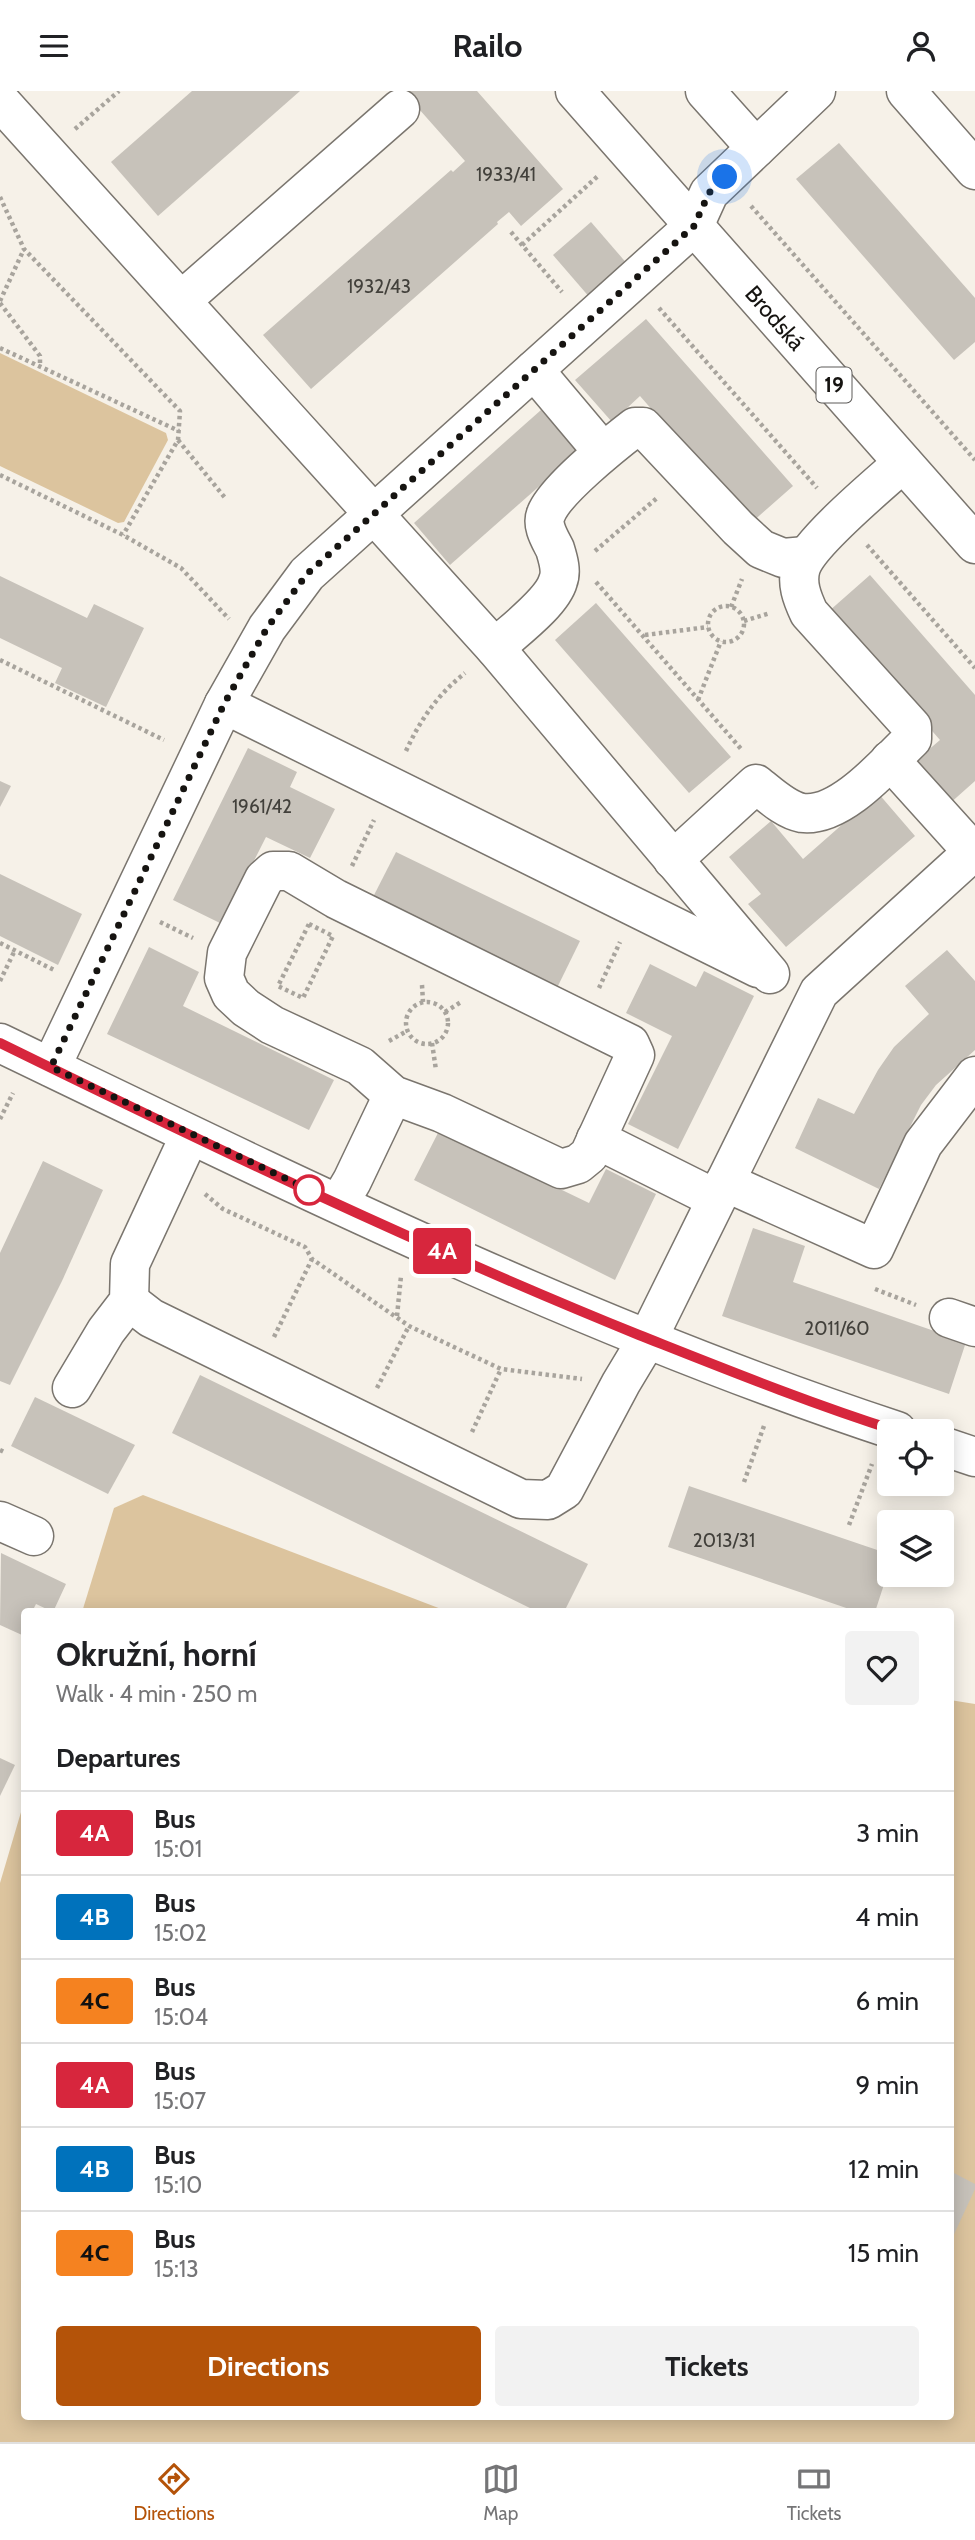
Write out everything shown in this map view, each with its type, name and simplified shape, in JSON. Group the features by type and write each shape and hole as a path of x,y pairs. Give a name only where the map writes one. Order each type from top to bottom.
{"street":[{"name":"Brodská","path":"575,91 975,544"},
{"path":"705,91 757,148"},
{"path":"51,1067 224,704 267,628 307,574 694,226 709,193 816,91"},
{"path":"906,91 975,170"},
{"path":"0,101 495,648 770,974"},
{"path":"182,300 400,109"},
{"path":"534,370 603,452"},
{"path":"495,648 547,599 558,582 559,565 546,530 544,516 554,500 603,452 635,427 643,427 761,549 783,558 806,556"},
{"path":"673,860 756,784 781,803 802,813 823,810 854,794 912,739 912,727 809,613 800,592 800,570 806,556 843,517 903,463"},
{"path":"224,704 770,974 819,992"},
{"path":"128,1301 151,1318 522,1499 548,1500 564,1490 648,1338 819,992 974,851 890,760"},
{"path":"289,870 329,914 584,1021 630,1044 635,1055 589,1155 578,1164 561,1169 442,1113 393,1095 360,1066 272,1025 246,1008 231,994 224,978 227,954 264,879 274,871 289,870"},
{"path":"0,1043 190,1135 520,1287 776,1390 877,1424"},
{"path":"596,1139 721,1191 874,1249 923,1144 975,1076"},
{"path":"339,1203 393,1095"},
{"path":"72,1388 106,1331 128,1301 130,1264 190,1135"},
{"path":"954,1450 975,1457"}],"path":[{"path":"48,153 119,91"},
{"path":"522,245 606,169"},
{"path":"725,177 975,460"},
{"path":"0,197 24,249 180,411 178,440 123,535"},
{"path":"511,232 587,322"},
{"path":"24,249 0,302 40,356 40,366"},
{"path":"635,279 975,667"},
{"path":"0,348 179,431"},
{"path":"178,440 226,499"},
{"path":"594,552 686,472"},
{"path":"0,475 123,535 181,568 256,648"},
{"path":"593,578 755,764 756,784"},
{"path":"722,606 732,607 739,612 744,626 740,635 732,641 721,641 713,636 708,627 711,614 722,606"},
{"path":"644,635 708,627"},
{"path":"698,700 721,641"},
{"path":"329,914 309,924 278,986 303,998 333,936 329,914 418,725 449,686 495,648"},
{"path":"0,660 199,757"},
{"path":"127,907 227,954"},
{"path":"584,1021 635,908"},
{"path":"0,943 15,950 0,981"},
{"path":"423,1002 436,1003 445,1012 446,1031 432,1043 415,1040 407,1031 410,1009 423,1002"},
{"path":"0,1119 13,1092"},
{"path":"175,1169 223,1209 305,1247 312,1259 409,1326 502,1369 621,1383"},
{"path":"874,1249 860,1283 962,1322"},
{"path":"257,1370 312,1259"},
{"path":"360,1420 409,1326"},
{"path":"455,1467 502,1369"},
{"path":"744,1482 764,1426"},
{"path":"849,1525 871,1465"}],"shaded area":[{"path":"0,353 166,433 168,440 124,522 118,523 0,466"},
{"path":"143,1495 439,1608 83,1608 114,1508"},
{"path":"954,1701 975,1704 975,2442 0,2442 0,1883 21,1812 21,2420 954,2420"}],"building":[{"path":"192,91 300,91 158,216 111,162"},
{"path":"403,91 477,91 563,189 521,226 509,212 311,389 263,335 451,170 453,172 465,161"},
{"path":"839,143 975,298 975,342 954,360 796,179"},
{"path":"591,222 629,266 591,299 553,255"},
{"path":"646,319 793,486 751,523 640,396 612,422 575,380"},
{"path":"541,410 578,452 450,565 414,523"},
{"path":"870,575 975,695 975,781 948,805 912,764 940,740 828,612"},
{"path":"0,576 87,618 94,604 144,628 106,707 55,683 62,668 0,638"},
{"path":"596,603 731,757 689,793 555,640"},
{"path":"248,748 297,772 290,787 335,809 310,858 266,837 222,924 173,900"},
{"path":"0,781 11,786 0,807"},
{"path":"878,793 915,836 786,947 748,904 761,894 729,857 771,821 803,859"},
{"path":"396,852 580,941 555,992 371,901"},
{"path":"0,874 82,914 58,965 0,936"},
{"path":"149,947 199,972 183,1006 334,1080 309,1130 107,1034"},
{"path":"947,950 975,981 975,1050 936,1085 921,1105 879,1189 795,1148 818,1098 854,1114 894,1047 929,1014 905,986"},
{"path":"650,964 696,987 704,971 754,996 678,1149 628,1124 672,1036 626,1013"},
{"path":"439,1131 589,1203 606,1169 656,1194 615,1280 414,1180"},
{"path":"43,1161 103,1190 62,1281 10,1385 0,1381 0,1253"},
{"path":"753,1228 805,1246 793,1282 966,1342 949,1394 722,1316"},
{"path":"200,1375 588,1564 566,1608 530,1608 172,1433"},
{"path":"35,1397 135,1445 108,1494 11,1446"},
{"path":"689,1486 877,1550 877,1587 883,1587 876,1608 846,1608 668,1547"},
{"path":"1,1553 66,1584 55,1608 44,1608 36,1604 34,1608 21,1608 21,1635 0,1625"},
{"path":"0,1758 15,1765 0,1796"},
{"path":"954,2173 975,2184 954,2234"}],"bus line":[{"name":"4A","path":"0,1043 190,1135 520,1287 776,1390 877,1424"}],"route":[{"path":"309,1190 314,1192 51,1067 224,704 267,628 307,574 694,226 709,193 725,177"}]}
